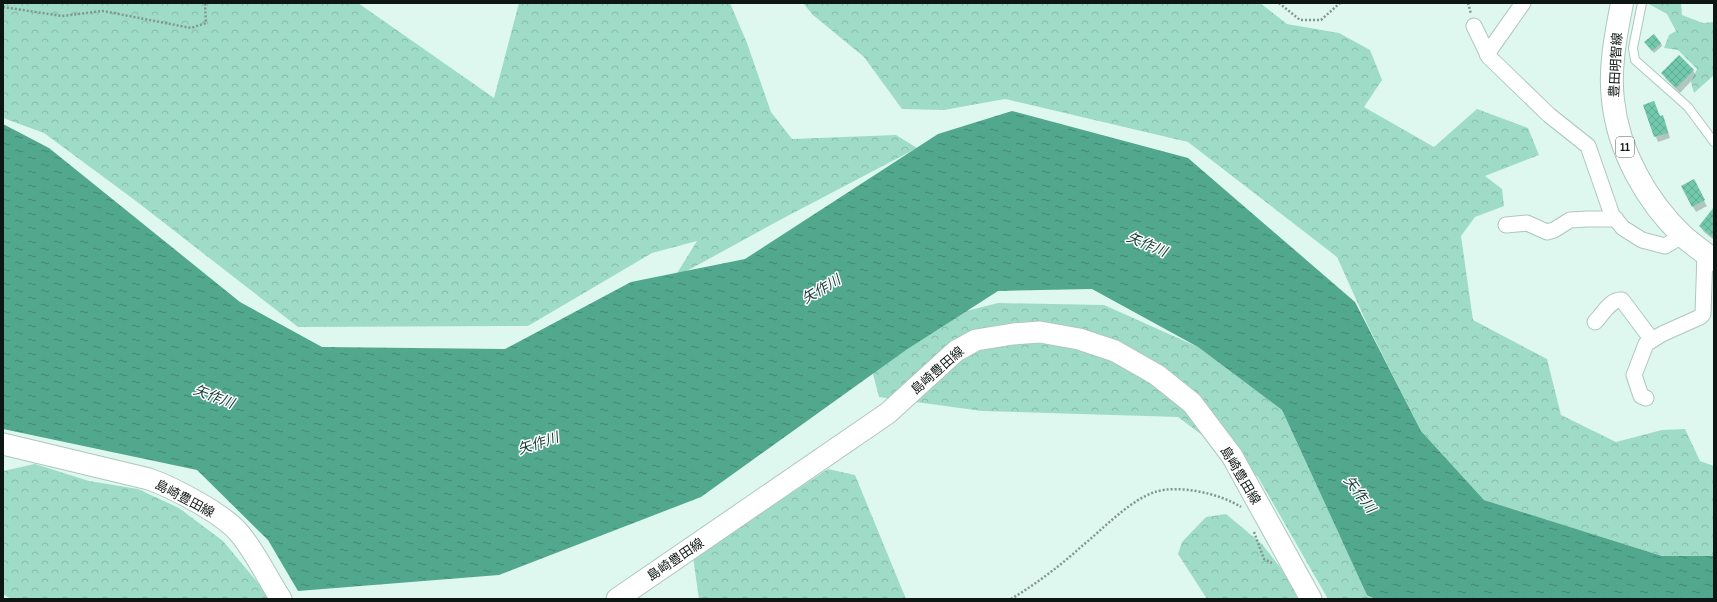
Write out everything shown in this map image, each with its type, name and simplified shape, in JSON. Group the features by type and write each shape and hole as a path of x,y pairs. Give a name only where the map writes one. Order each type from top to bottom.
{"main road":[{"name":"豊田明智線","path":"1622,3 1616,35 1612,71 1613,100 1619,131 1639,179 1653,201 1682,236 1710,257"},
{"name":"島崎豊田線","path":"617,599 888,413 956,351 976,340 1013,334 1040,332 1079,339 1115,351 1158,375 1192,403 1232,456 1311,599"},
{"name":"島崎豊田線","path":"3,444 149,479 166,485 226,519 240,534 281,599"}],"street":[{"path":"1487,54 1523,3"},
{"path":"1474,26 1488,58 1549,115 1588,146 1612,215 1623,228 1642,240 1665,246 1682,236"},
{"path":"1506,226 1527,223 1546,232 1554,230 1570,220 1616,219"},
{"path":"1646,398 1641,396 1634,375 1646,344 1662,334 1700,317 1703,314 1710,257"},
{"path":"1595,322 1612,303 1617,300 1622,300 1652,340"}],"lane":[{"path":"1642,3 1633,48 1635,60 1688,107 1714,142"}],"path":[{"path":"3,6 62,16 103,11 191,28 206,23 205,3"},
{"path":"1279,3 1300,20 1321,20 1340,3"},
{"path":"1011,599 1054,570 1113,519 1146,496 1156,491 1174,489 1206,493 1231,501 1246,512"},
{"path":"1252,525 1258,546 1264,559 1275,564"}],"green space":[{"path":"3,3 358,3 494,98 519,3 730,3 747,43 771,112 792,139 896,135 917,148 778,221 674,278 697,241 652,253 528,326 298,327 136,201 44,133 3,118"},
{"path":"803,3 1260,3 1287,24 1339,33 1370,50 1382,80 1364,107 1434,147 1477,109 1528,128 1539,155 1485,176 1502,189 1504,206 1475,217 1461,236 1473,320 1547,359 1561,415 1616,442 1662,430 1685,429 1700,461 1714,466 1714,556 1662,556 1484,500 1421,431 1368,326 1337,257 1188,142 1005,99 944,110 902,109 864,57 813,15"},
{"path":"1647,3 1681,3 1682,15 1703,23 1714,22 1714,75 1694,93 1691,82 1697,69 1678,50 1664,48 1669,35 1676,31 1667,14"},
{"path":"998,303 1104,305 1198,347 1282,410 1339,534 1372,598 1328,599 1258,477 1178,417 982,411 879,397 866,347 903,327"},
{"path":"35,464 89,481 138,489 179,508 223,541 259,584 269,599 11,599 3,594 3,471"},
{"path":"828,469 855,475 906,599 699,599 693,557"},
{"path":"1226,514 1262,544 1290,580 1298,599 1207,599 1178,554 1182,542 1206,517"}],"water":[{"name":"矢作川","path":"1012,111 1188,158 1355,302 1421,431 1484,500 1662,556 1714,556 1714,599 1375,599 1367,595 1282,410 1198,347 1092,289 998,291 906,350 701,497 499,575 298,591 268,540 197,470 3,429 3,124 49,148 240,302 322,347 505,349 631,282 745,259 938,134"}],"building":[{"path":"1654,34 1661,43 1652,51 1644,42"},
{"path":"1679,55 1694,70 1676,88 1661,73"},
{"path":"1654,101 1660,116 1663,115 1668,133 1654,137 1643,105"},
{"path":"1694,179 1705,200 1692,207 1681,186"},
{"path":"1714,207 1714,238 1699,226"}]}
